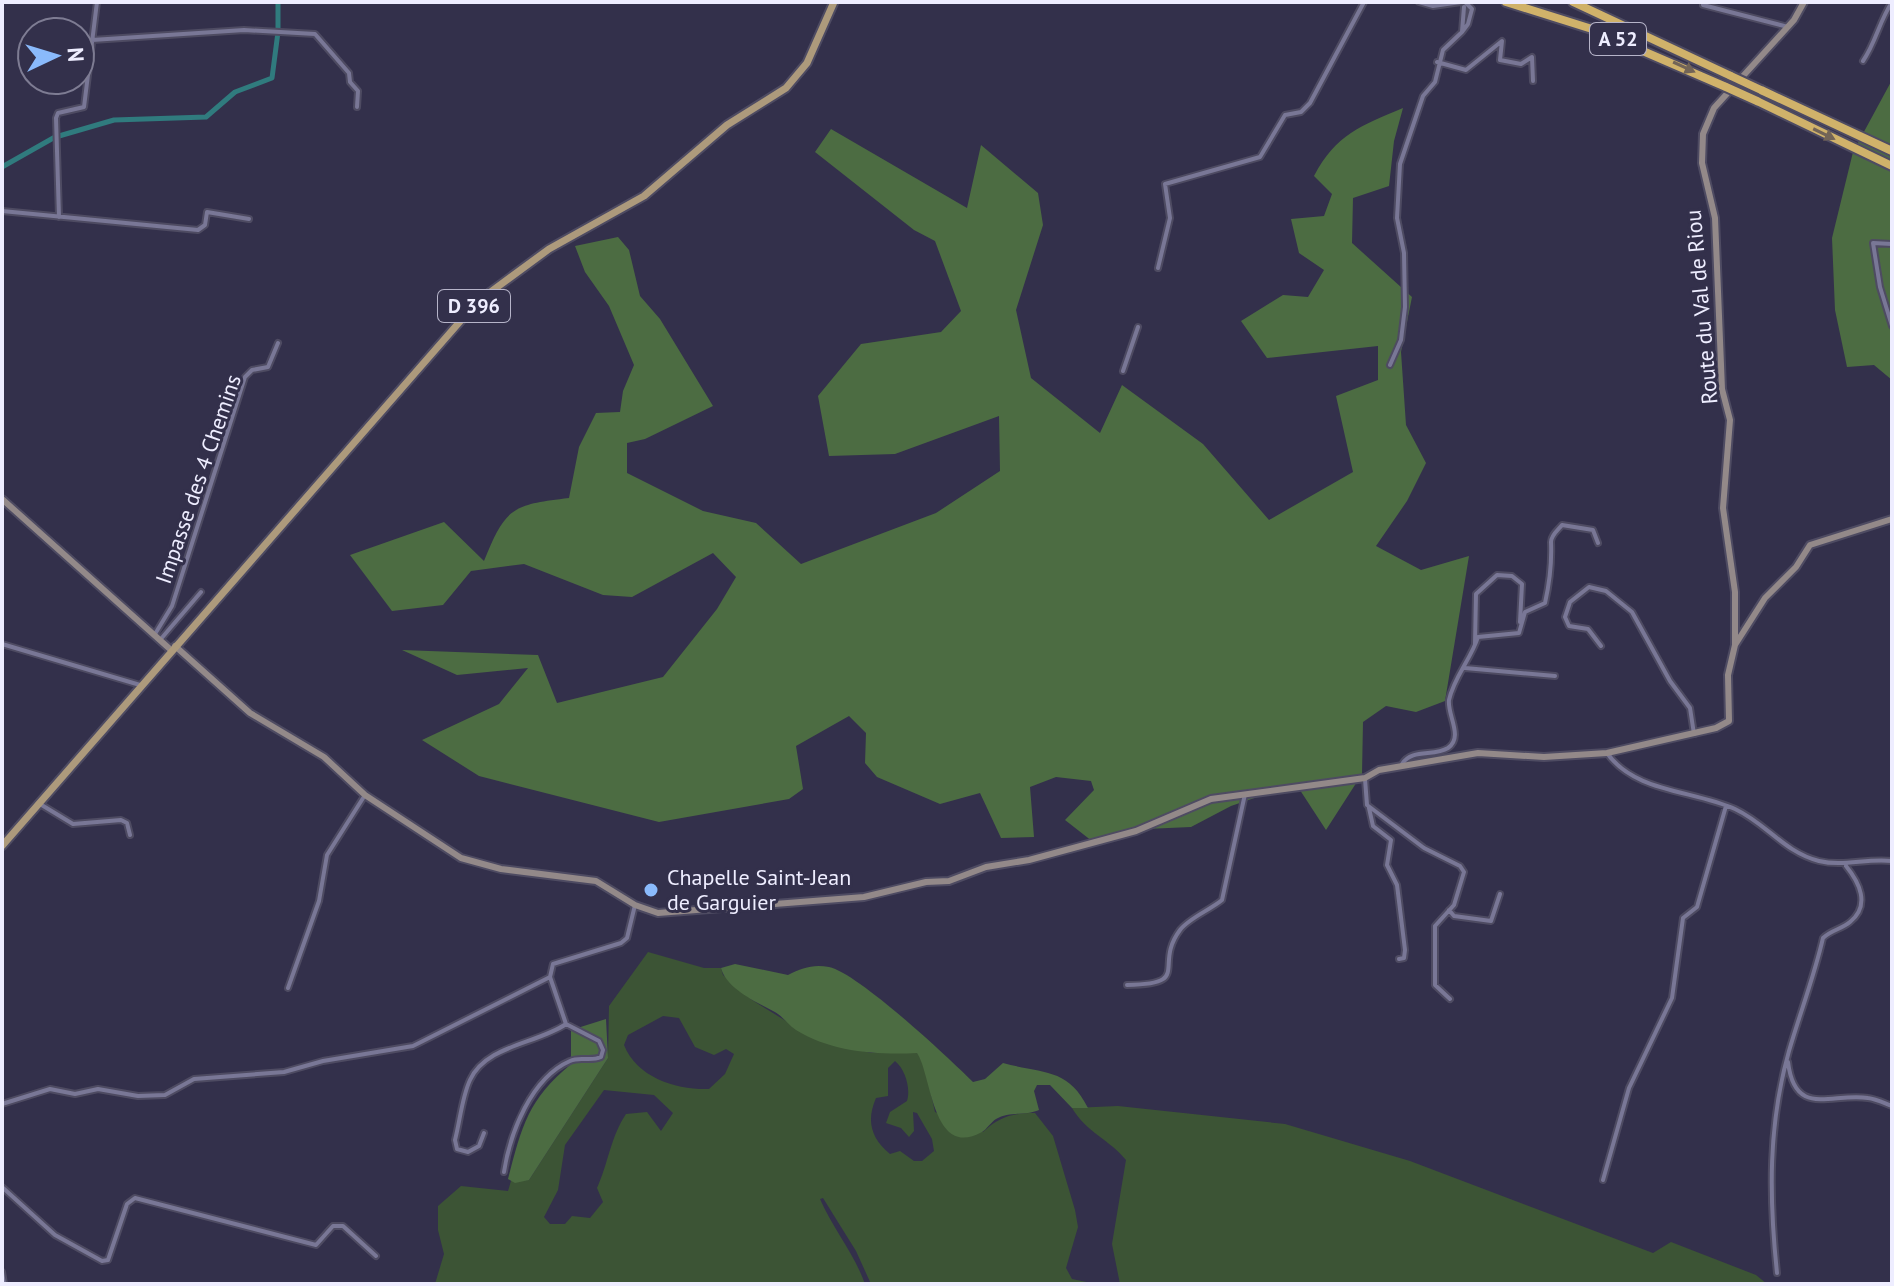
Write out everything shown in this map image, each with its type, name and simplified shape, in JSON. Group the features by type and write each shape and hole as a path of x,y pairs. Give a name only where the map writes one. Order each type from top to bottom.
{"highway":[{"name":"A 52","path":"1506,2 1592,29 1757,101 1892,166"},
{"name":"A 52","path":"1573,2 1892,151"}],"main road":[{"name":"D 396","path":"2,846 477,302 549,249 644,196 727,125 786,88 807,63 834,2"}],"street":[{"path":"1158,268 1170,218 1165,184 1260,157 1285,115 1301,112 1310,103 1364,2"},
{"path":"1390,365 1401,340 1405,307 1404,253 1397,218 1400,164 1423,96 1435,82 1437,62 1443,50 1468,24 1472,9 1464,4 1433,6 1419,2"},
{"path":"1703,2 1703,5 1788,27"},
{"name":"Route du Val de Riou","path":"1735,645 1735,592 1723,508 1730,420 1722,389 1715,218 1704,179 1701,145 1706,121 1714,108 1783,33 1804,2"},
{"path":"1863,61 1875,43 1876,30 1892,2"},
{"path":"1775,22 1783,33"},
{"path":"96,40 244,30 315,34 349,73 350,82 358,91 357,107"},
{"path":"1437,62 1456,70 1466,70 1502,41 1500,60 1521,64 1532,57 1533,81"},
{"path":"59,218 56,118 58,113 84,107 85,96"},
{"path":"2,211 198,230 205,225 207,212 249,219"},
{"path":"1892,244 1873,243 1880,287 1892,326"},
{"path":"1123,371 1138,327"},
{"name":"Impasse des 4 Chemins","path":"158,637 172,606 245,377 252,370 268,367 278,343"},
{"path":"2,499 158,637 250,713 324,757 365,795 476,864 596,881 635,905 658,913 864,897 926,882 949,881 986,867 1079,848 1136,831 1211,799 1365,778 1379,770 1478,753 1544,757 1607,753 1716,728 1729,721 1728,675 1735,645 1765,598 1796,567 1810,545 1892,519"},
{"path":"1401,766 1409,757 1445,750 1452,744 1455,734 1450,698 1480,636 1513,636 1519,633 1525,612 1545,603 1553,566 1554,533 1562,525 1593,530 1598,543"},
{"path":"1475,646 1476,594 1497,575 1512,576 1522,584 1521,624"},
{"path":"1601,646 1588,629 1569,626 1565,617 1570,602 1589,587 1606,591 1632,612 1670,681 1690,708 1694,734"},
{"path":"158,637 201,592"},
{"path":"2,644 140,685"},
{"path":"1465,668 1555,676"},
{"path":"1607,753 1614,763 1638,780 1726,806 1763,827 1783,846 1815,860 1846,866 1861,860 1892,861"},
{"path":"1365,778 1364,800 1369,806 1424,848 1463,869 1464,880 1449,910 1435,926 1434,981 1450,999"},
{"path":"1127,985 1163,982 1167,977 1174,941 1181,929 1222,900 1245,794"},
{"path":"288,988 319,901 327,855 365,795"},
{"path":"39,804 73,824 121,820 127,823 130,835"},
{"path":"1369,806 1373,826 1391,840 1387,865 1397,885 1405,950 1404,958 1399,959"},
{"path":"1603,1180 1629,1088 1672,998 1683,918 1697,907 1726,806"},
{"path":"1777,1273 1770,1158 1787,1058 1823,938 1853,920 1859,910 1860,888 1846,866"},
{"path":"1449,910 1454,916 1494,922 1500,894"},
{"path":"504,1172 524,1111 537,1089 568,1062 601,1057 603,1050 599,1041 566,1024 550,977 553,964 621,943 627,938 635,905"},
{"path":"2,1104 50,1089 75,1094 98,1089 138,1096 165,1095 194,1079 284,1072 323,1061 413,1046 550,977"},
{"path":"484,1133 479,1146 468,1152 457,1149 455,1140 470,1080 480,1066 501,1052 566,1024"},
{"path":"1787,1058 1790,1081 1797,1091 1828,1101 1870,1098 1892,1106"},
{"path":"2,1187 55,1235 102,1261 108,1260 127,1204 135,1198 316,1245 333,1226 343,1226 376,1256"},
{"path":"2,1272 4,1284"}],"green space":[{"path":"1892,80 1892,380 1874,365 1847,367 1835,310 1832,238 1853,152"},
{"path":"1403,108 1394,141 1389,186 1353,198 1352,243 1412,297 1401,352 1406,425 1426,463 1407,501 1376,546 1421,570 1469,556 1445,701 1416,712 1386,706 1363,722 1362,774 1326,830 1296,784 1231,806 1191,827 1146,829 1097,845 1065,820 1094,790 1091,781 1056,777 1030,787 1034,837 1001,838 980,793 940,804 877,777 865,763 866,733 849,716 796,746 803,789 789,799 659,822 479,776 422,740 499,704 528,668 457,675 402,650 538,655 557,703 663,677 717,609 736,577 713,553 632,597 603,595 524,564 471,571 443,605 392,611 350,555 444,522 484,561 499,529 514,512 535,503 569,498 579,447 596,413 620,412 623,391 634,365 609,306 585,272 575,246 618,237 629,250 640,296 660,319 713,406 645,439 627,443 627,473 703,511 756,523 801,564 936,513 1000,471 999,416 895,454 829,456 818,396 861,344 941,332 961,311 935,241 914,230 815,152 831,129 967,208 981,145 1038,193 1043,225 1016,310 1031,378 1100,433 1122,385 1203,444 1269,520 1353,472 1336,396 1378,380 1378,346 1267,358 1241,321 1283,295 1308,297 1324,270 1299,253 1291,219 1324,216 1332,194 1314,176 1322,162 1351,133"},
{"path":"648,952 704,968 721,968 723,975 752,1000 815,1039 871,1053 917,1052 924,1063 935,1112 983,1132 1006,1117 1035,1113 1053,1136 1075,1210 1078,1227 1066,1268 1072,1279 1096,1284 871,1284 856,1251 823,1198 820,1199 825,1210 865,1284 435,1284 444,1254 438,1230 438,1206 461,1186 508,1191 511,1181 529,1180 608,1058 609,1006","holes":["663,1016 679,1018 695,1047 714,1055 726,1049 734,1054 725,1074 709,1089 684,1087 659,1080 638,1066 630,1056 624,1045 628,1035","895,1061 902,1069 908,1096 907,1101 890,1112 886,1123 901,1128 909,1137 914,1131 913,1112 917,1113 932,1139 934,1151 922,1161 914,1161 900,1151 890,1154 878,1142 872,1129 871,1114 876,1098 888,1096 888,1068","604,1090 654,1095 673,1113 661,1131 647,1112 626,1114 597,1188 603,1202 590,1218 572,1216 565,1224 550,1224 544,1217 558,1190 565,1145"]},
{"path":"735,964 788,975 808,967 829,967 843,973 881,1000 973,1082 985,1079 1003,1063 1042,1071 1072,1085 1088,1108 1072,1108 1050,1085 1037,1085 1034,1091 1039,1110 1001,1117 982,1132 965,1138 953,1135 936,1111 917,1053 855,1050 810,1037 742,994 729,982 721,968"},
{"path":"606,1019 608,1058 529,1180 515,1183 508,1179 523,1128 536,1102 571,1064 571,1030"},
{"path":"1118,1106 1285,1124 1410,1161 1653,1253 1671,1242 1756,1275 1767,1284 1120,1284 1112,1244 1126,1160 1084,1123 1072,1108"}],"waterway":[{"path":"278,2 278,29"},
{"path":"59,136 114,120 206,117 235,92 272,78 278,32"},
{"path":"2,167 55,137"}],"place":[{"name":"Chapelle Saint-Jean de Garguier","path":"651,890"}]}
